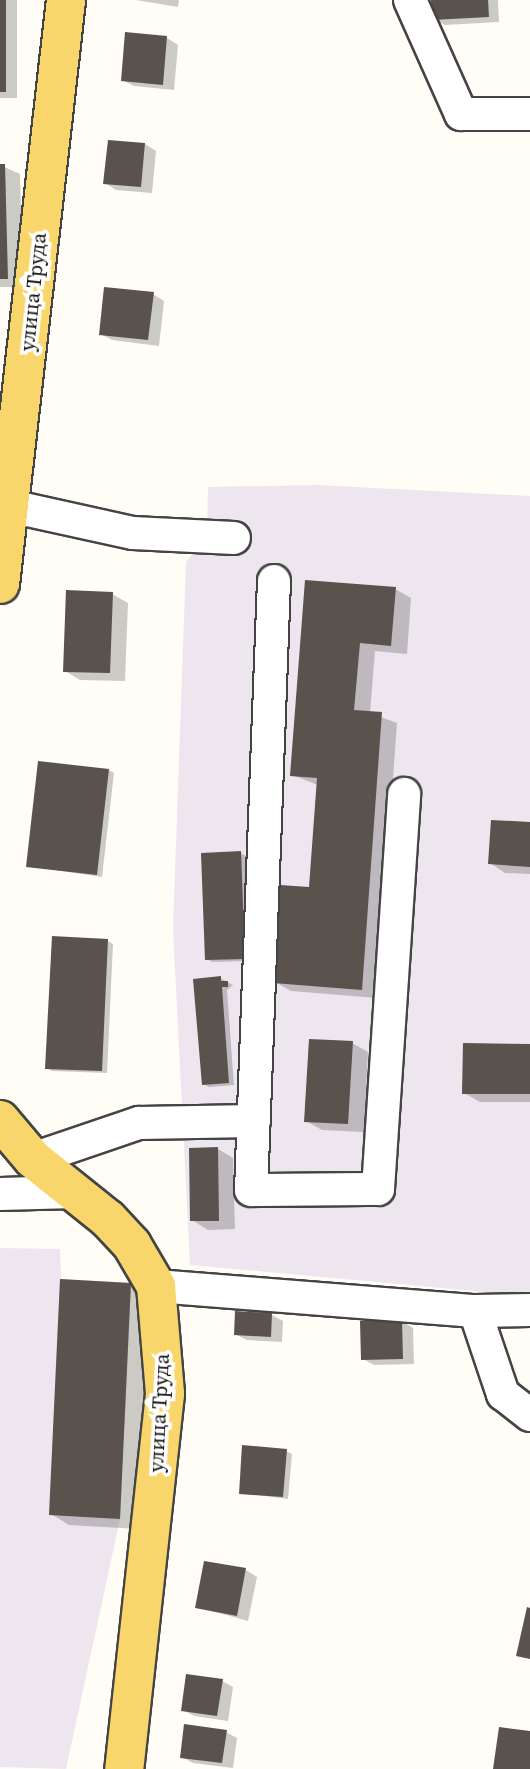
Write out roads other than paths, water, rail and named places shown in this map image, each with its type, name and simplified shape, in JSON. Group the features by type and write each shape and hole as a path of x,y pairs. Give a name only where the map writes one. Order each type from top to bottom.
{"main road":[{"name":"улица Труда","path":"0,584 65,0"},
{"name":"улица Труда","path":"1,1123 33,1159 75,1192 132,1245 156,1286 164,1394 124,1769"}],"lane":[{"path":"410,0 461,114 530,114"},
{"path":"10,506 133,533 234,538"},
{"path":"274,581 251,1191 378,1189 404,794"},
{"path":"33,1159 139,1123 254,1121"},
{"path":"0,1194 75,1192"},
{"path":"156,1286 475,1311 530,1310"},
{"path":"475,1311 503,1394 530,1415"}]}
